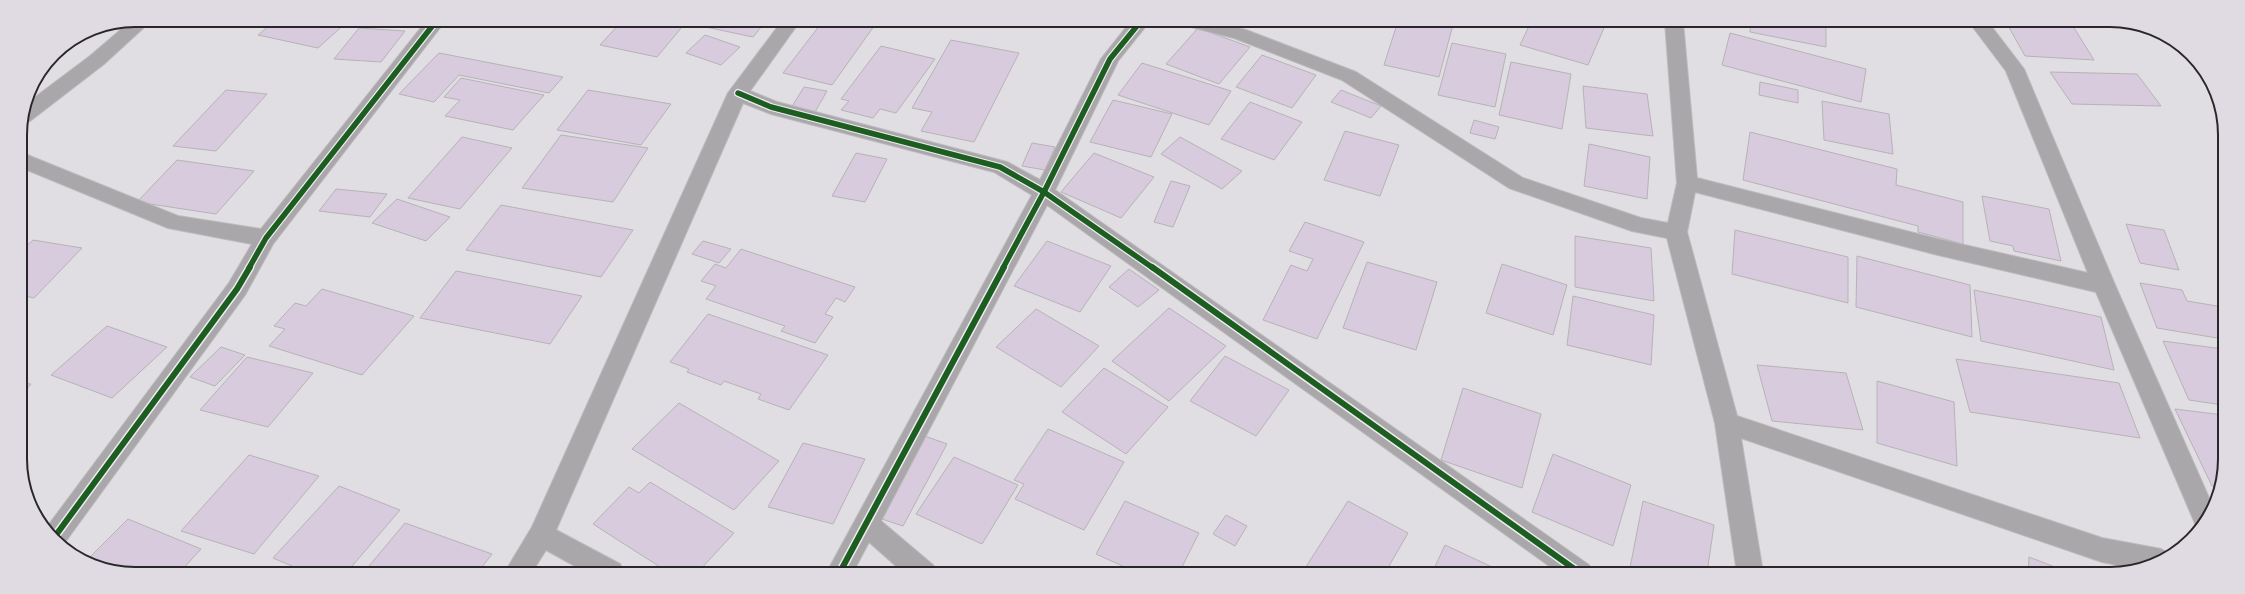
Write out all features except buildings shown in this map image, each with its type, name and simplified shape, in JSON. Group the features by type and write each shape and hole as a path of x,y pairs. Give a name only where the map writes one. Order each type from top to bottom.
{"street":[{"path":"30,111 97,60 135,27"},
{"path":"57,533 237,289 266,238 432,27"},
{"path":"521,567 541,535 738,93 787,27"},
{"path":"843,567 1044,192 1110,59 1136,27"},
{"path":"1213,27 1240,34 1349,76 1516,183 1639,226 1676,232"},
{"path":"1674,27 1687,183 1676,232 1727,423 1749,567"},
{"path":"1982,27 2015,68 2104,285 2203,514"},
{"path":"738,93 771,107 1000,167 1044,192 1172,281 1572,567"},
{"path":"27,162 175,223 266,238"},
{"path":"1687,183 1938,247 2104,285"},
{"path":"1727,423 2102,550 2151,559"},
{"path":"866,524 917,567"},
{"path":"541,535 602,567"}],"cycle path":[{"path":"57,533 237,289 266,238 432,27"},
{"path":"843,567 1044,192 1110,59 1136,27"},
{"path":"738,93 771,107 1000,167 1044,192 1172,281 1572,567"}]}
